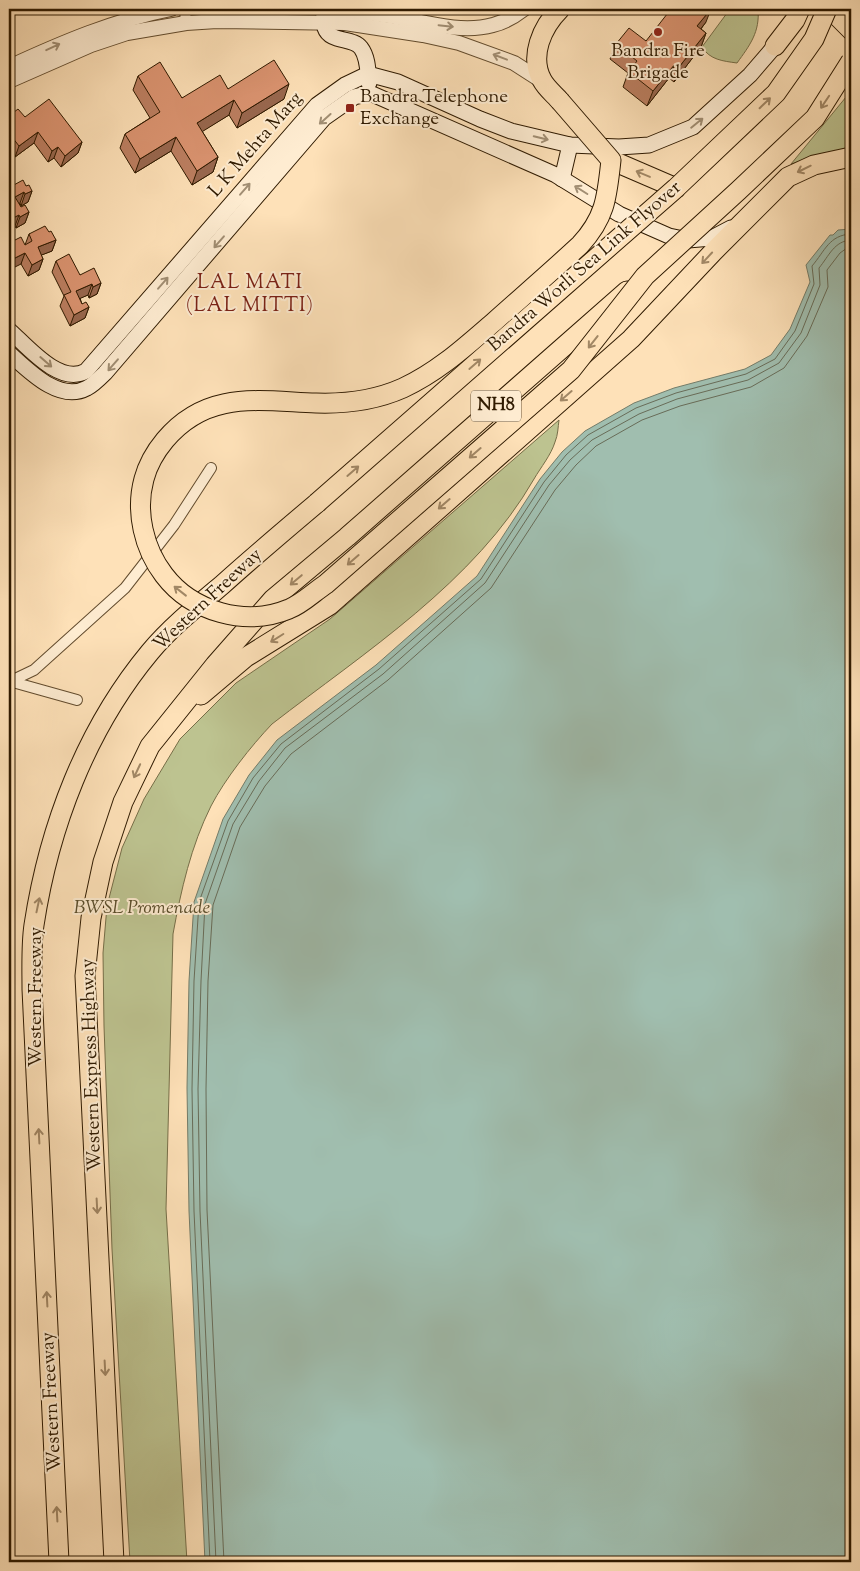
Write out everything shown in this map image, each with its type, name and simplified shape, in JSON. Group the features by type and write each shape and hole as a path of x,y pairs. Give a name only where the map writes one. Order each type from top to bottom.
{"highway":[{"path":"560,9 554,14 543,33 537,49 537,64 542,81 610,160 676,188"},
{"path":"774,46 795,20 800,9"},
{"name":"Bandra Worli Sea Link Flyover","path":"317,503 676,188 776,92 814,39 828,9"},
{"path":"610,160 608,193 602,214 593,231 580,246 457,354 420,380 376,397 354,401 317,403 268,400 224,404 192,415 172,432 154,453 146,471 141,490 143,531 148,547 159,568 171,584 207,609 228,615 248,617 289,609 326,584 571,370 645,276 814,118 851,61"},
{"path":"155,740 202,694 246,657 330,605 631,339 788,177 814,165 851,156"},
{"name":"Western Express Highway","path":"114,1562 85,976 91,918 103,862 123,802 144,756 155,740 215,665 273,599 347,537 645,276"},
{"name":"Western Freeway","path":"59,1562 32,989 34,926 46,869 66,796 95,735 127,682 151,652 182,619 317,503"}],"main road":[{"path":"368,74 398,82 480,120 570,145 619,147 649,145 693,127 750,75 774,46 790,9"},
{"path":"828,9 851,32"},
{"path":"325,13 325,29 330,35 351,41 362,49 366,59 370,93 562,178 619,214 669,236 688,240 712,238 728,230 754,211"},
{"name":"L K Mehta Marg","path":"11,336 55,370 78,376 86,371 317,105 345,84 368,74"},
{"name":"L K Mehta Marg","path":"9,353 51,386 67,392 86,389 105,373 324,118 354,97 370,93"},
{"path":"502,152 511,130"},
{"path":"562,178 570,145"}],"street":[{"path":"9,67 61,43 141,13 171,9"},
{"path":"185,9 186,23"},
{"path":"9,81 91,45 138,31 186,23 325,13 376,14 443,26 471,28 493,25 514,16 524,9"},
{"path":"138,31 141,13"},
{"path":"343,14 459,43 514,63 542,81"},
{"path":"10,681 34,670 125,588 174,525 211,468"},
{"path":"10,681 76,700"}],"green space":[{"path":"730,9 758,9 756,31 737,63 713,57 702,47"},
{"path":"851,91 851,148 820,154 791,164"},
{"name":"BWSL Promenade","path":"559,420 556,439 548,456 510,516 481,551 450,583 416,613 272,724 247,752 223,785 204,821 192,852 173,934 166,1209 187,1562 130,1562 112,1249 103,953 107,906 122,848 144,799 180,739 236,683 330,619"}],"water":[{"path":"851,229 851,1562 205,1562 189,1211 187,1088 189,981 194,902 223,819 249,775 277,740 376,665 477,576 540,479 562,452 585,431 634,403 674,388 745,369 771,355 790,329 810,282 806,265 830,235 833,235 838,230"}],"building":[{"path":"671,9 711,9 697,26 706,33 679,67 675,64 653,91 629,72 637,61 616,44 629,28 646,41"},
{"path":"274,60 289,84 242,113 234,100 197,123 218,157 197,171 176,137 140,159 125,134 160,112 138,76 160,62 182,98 220,75 228,89"},
{"path":"49,99 82,142 65,156 58,147 52,151 38,132 19,146 9,133 9,116 18,109 25,117"},
{"path":"9,180 12,186 23,180 32,191 25,194 24,192 15,197 21,207 25,205 29,212 20,217 19,215 13,218 9,211"},
{"path":"45,226 49,232 51,231 56,240 38,247 43,259 32,265 25,253 9,261 9,243 21,237 25,245 32,241 29,234"},
{"path":"69,254 80,275 94,268 101,283 93,287 92,284 76,291 82,304 86,302 89,307 74,315 64,295 71,292 56,261"},
{"path":"9,1007 12,1007 14,1082 9,1082"}],"place":[{"name":"Bandra Fire Brigade","path":"658,32"},
{"name":"Bandra Telephone Exchange","path":"350,108"}],"district":[{"name":"LAL MATI (LAL MITTI)","path":"250,294"}]}
